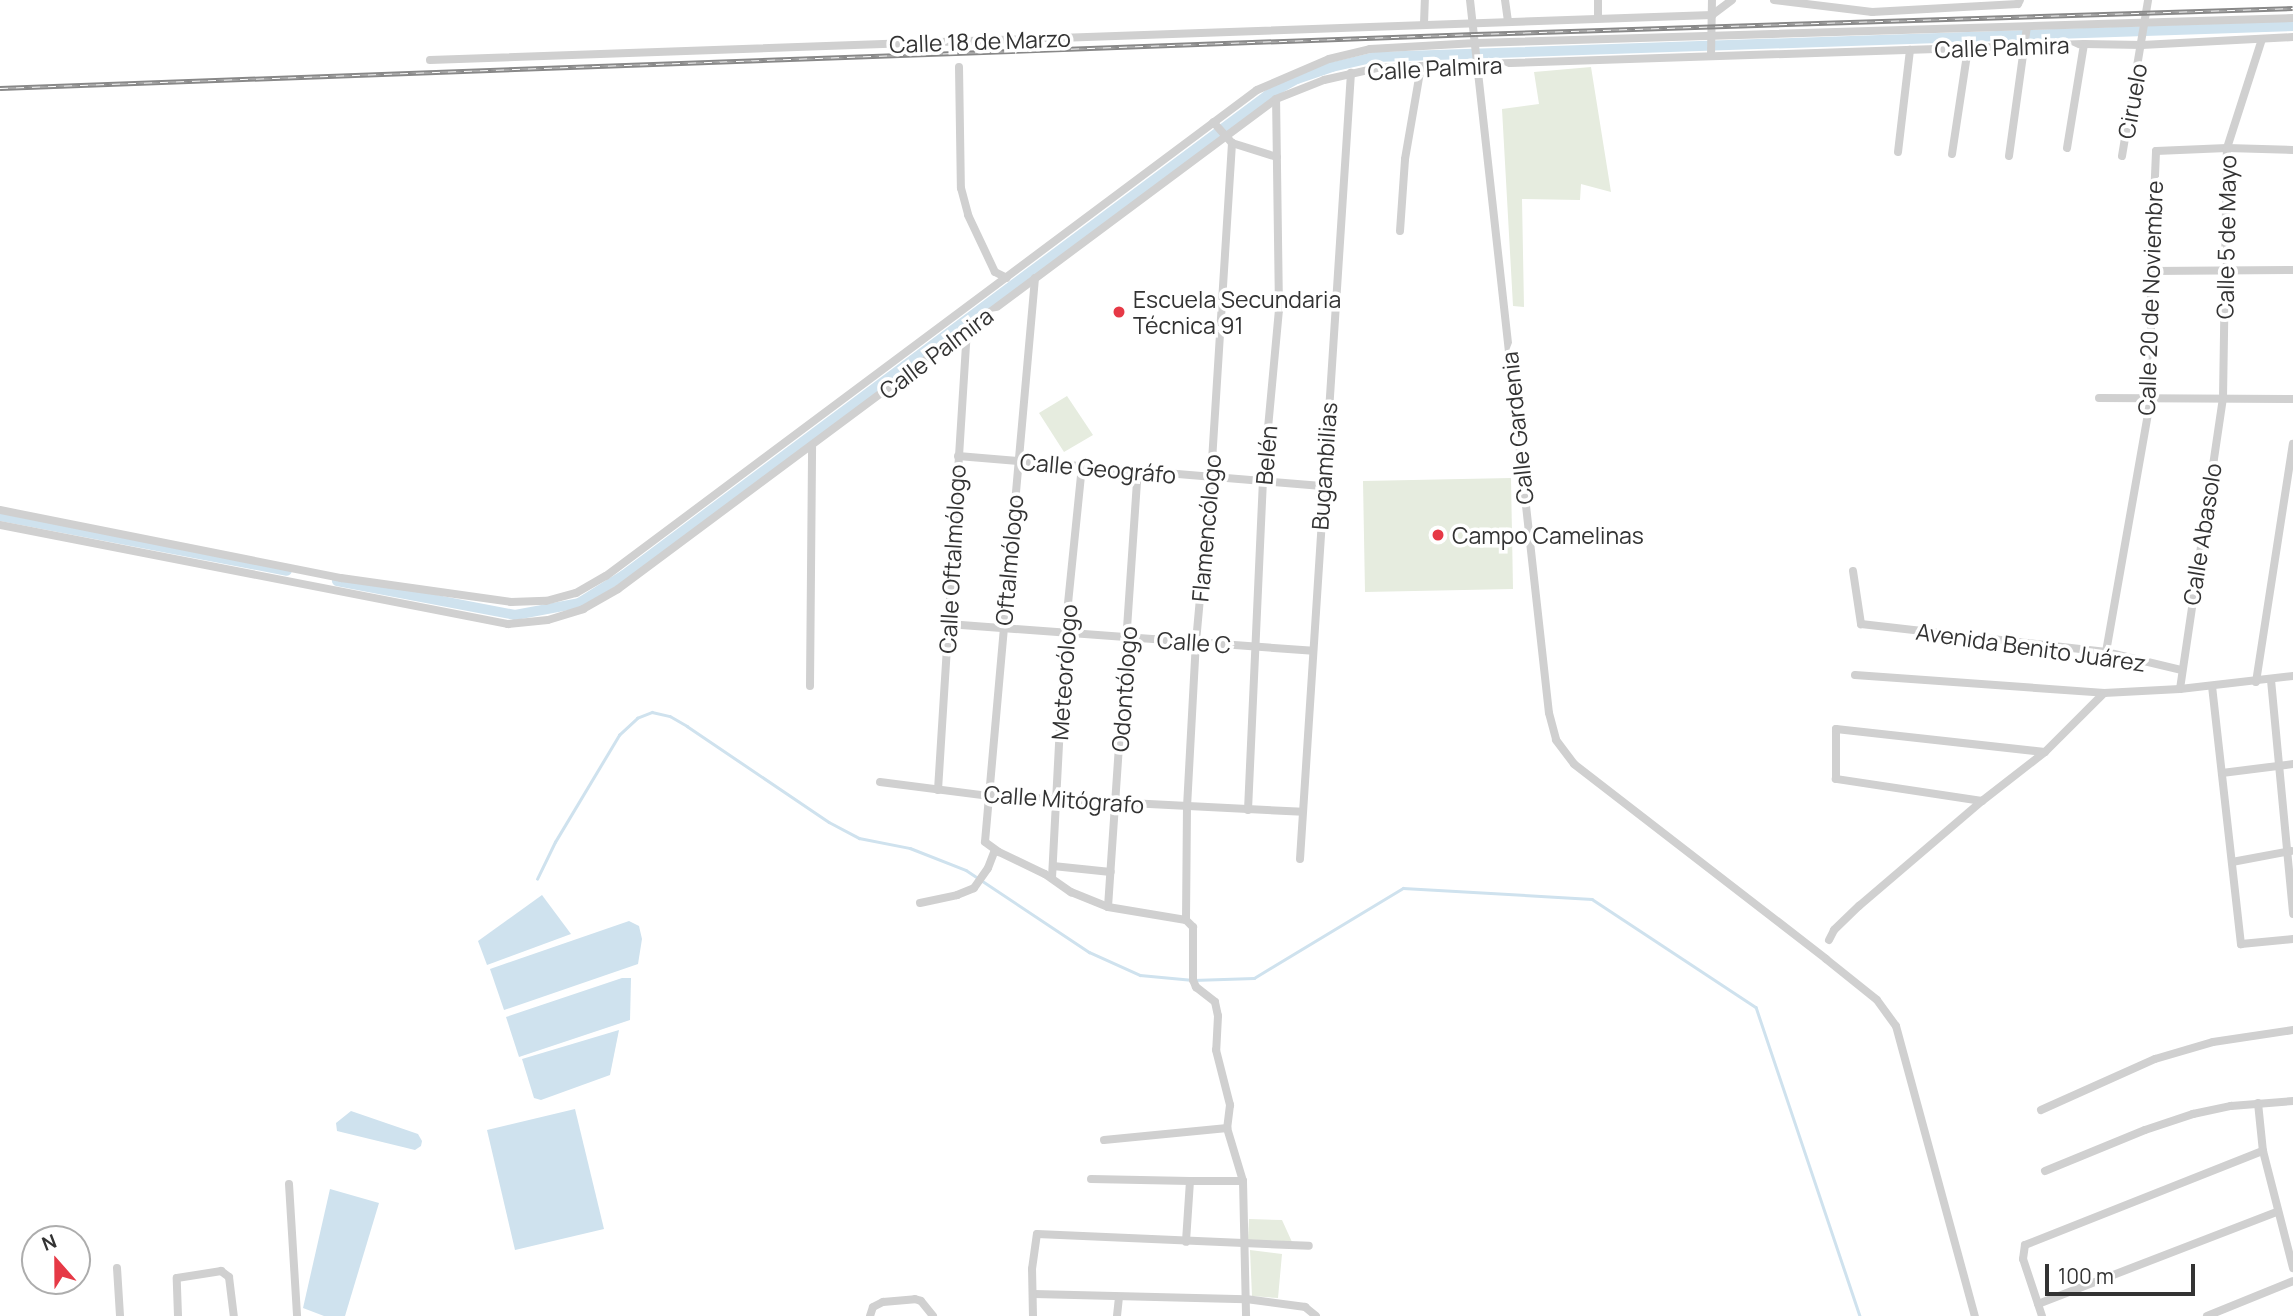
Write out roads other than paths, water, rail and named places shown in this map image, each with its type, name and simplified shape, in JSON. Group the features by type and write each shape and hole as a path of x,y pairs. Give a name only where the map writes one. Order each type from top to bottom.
{"street":[{"path":"1424,0 1424,24"},
{"name":"Calle Gardenia","path":"1471,0 1549,713 1556,740 1574,764 1877,1000 1896,1026 1907,1055 1975,1316"},
{"path":"1505,0 1508,22"},
{"path":"1598,0 1598,18"},
{"path":"1711,55 1712,0"},
{"path":"1712,15 1732,0"},
{"path":"1774,0 1830,4 1864,12 2019,2"},
{"path":"1894,10 1896,0"},
{"name":"Ciruelo","path":"2122,156 2148,0"},
{"name":"Calle 18 de Marzo","path":"430,60 1712,15"},
{"path":"0,510 341,578 511,602 546,601 576,593 606,576 1007,278 1071,240 1222,132 1256,90 1329,59 1370,49 1476,44 1712,39 2293,18"},
{"path":"2009,156 2027,28"},
{"path":"1897,49 1899,32"},
{"name":"Calle Palmira","path":"0,526 508,624 529,624 562,617 618,589 812,447 1035,278 1071,240 1222,132 1297,89 1377,68 1477,62 2293,37"},
{"name":"Calle 5 de Mayo","path":"2223,398 2227,148 2262,39"},
{"path":"2067,148 2084,44"},
{"path":"1952,154 1968,48"},
{"path":"1898,152 1910,50"},
{"path":"1400,230 1405,159 1421,66"},
{"path":"959,67 961,188 968,215 995,272 1007,278"},
{"name":"Bugambilias","path":"1300,859 1322,486 1351,73"},
{"name":"Belén","path":"1248,810 1264,482 1279,310 1276,99"},
{"path":"1222,132 1277,157"},
{"name":"Flamencólogo","path":"1222,132 1211,477 1196,642 1187,807 1186,920 1193,927 1195,938 1193,980 1196,987 1214,1002 1219,1016 1216,1049 1230,1105 1227,1128 1243,1181 1247,1316"},
{"path":"2227,148 2293,150"},
{"name":"Calle 20 de Noviembre","path":"2106,652 2151,398 2151,271 2156,151 2227,148"},
{"path":"2151,271 2293,270"},
{"name":"Oftalmólogo","path":"995,850 985,842 1035,278"},
{"name":"Calle Oftalmólogo","path":"938,790 967,329"},
{"path":"2099,398 2293,399"},
{"name":"Calle Abasolo","path":"2181,670 2223,398"},
{"path":"2256,682 2293,444"},
{"path":"810,686 812,447"},
{"name":"Calle Geográfo","path":"958,456 1322,486"},
{"name":"Meteorólogo","path":"1052,878 1065,633 1082,466"},
{"name":"Odontólogo","path":"1108,907 1138,471"},
{"name":"Avenida Benito Juárez","path":"1853,571 1861,624 2036,647 2106,652 2181,670"},
{"name":"Calle C","path":"948,624 1314,651"},
{"path":"2180,689 2181,670"},
{"name":"Avenida Benito Juárez","path":"1855,675 2104,693 2180,689 2293,676"},
{"path":"2271,680 2291,851 2293,914"},
{"path":"2212,686 2241,944 2293,939"},
{"path":"1829,940 1834,930 1859,906 1982,800 2045,752 2104,693"},
{"path":"1982,800 1836,779 1836,729 2045,752"},
{"path":"2221,773 2293,764"},
{"name":"Calle Mitógrafo","path":"880,782 990,796 1303,812"},
{"path":"920,903 967,892 980,879 995,850 1052,878 1071,892 1108,907 1186,920"},
{"path":"2232,862 2291,851"},
{"path":"1052,866 1111,872"},
{"path":"2041,1110 2155,1059 2213,1042 2293,1030"},
{"path":"2045,1171 2169,1122 2231,1106 2293,1101"},
{"path":"2258,1103 2263,1151 2274,1187 2276,1212 2293,1268"},
{"path":"1104,1140 1227,1128"},
{"path":"2042,1316 2023,1259 2025,1245 2263,1151"},
{"path":"1091,1179 1243,1181"},
{"path":"1186,1242 1190,1181"},
{"path":"289,1184 298,1316"},
{"path":"2038,1304 2276,1212"},
{"path":"1033,1316 1032,1269 1037,1234 1310,1246"},
{"path":"117,1268 120,1316"},
{"path":"178,1316 177,1278 221,1271 229,1277 234,1316"},
{"path":"2207,1316 2293,1281"},
{"path":"1034,1294 1246,1299 1305,1307 1315,1316"},
{"path":"1117,1316 1119,1297"},
{"path":"870,1316 873,1307 883,1302 915,1299 921,1301 933,1316"}],"water":[{"path":"542,895 571,934 487,965 478,941"},
{"path":"629,921 639,926 642,939 638,964 504,1010 490,969"},
{"path":"622,978 631,978 630,1020 519,1057 506,1017"},
{"path":"619,1030 610,1075 541,1100 534,1098 522,1059"},
{"path":"575,1109 604,1229 515,1250 487,1130"},
{"path":"351,1111 418,1134 422,1141 421,1146 415,1150 337,1131 336,1123"},
{"path":"330,1189 379,1203 345,1316 324,1316 303,1308"}],"waterway":[{"path":"337,581 515,615 579,603 624,575 1268,95 1297,79 1332,67 1375,57 2293,26"},
{"path":"0,516 287,571"},
{"path":"537,879 555,842 619,735 637,718 652,712 670,716 687,726 829,822 859,838 910,848 966,870 1089,952 1140,975 1193,980 1254,978 1403,888 1592,899 1756,1007 1860,1316"}],"railway":[{"path":"0,88 1475,34 2293,8"}],"place":[{"name":"Escuela Secundaria Técnica 91","path":"1119,312"},
{"name":"Campo Camelinas","path":"1438,535"}]}
